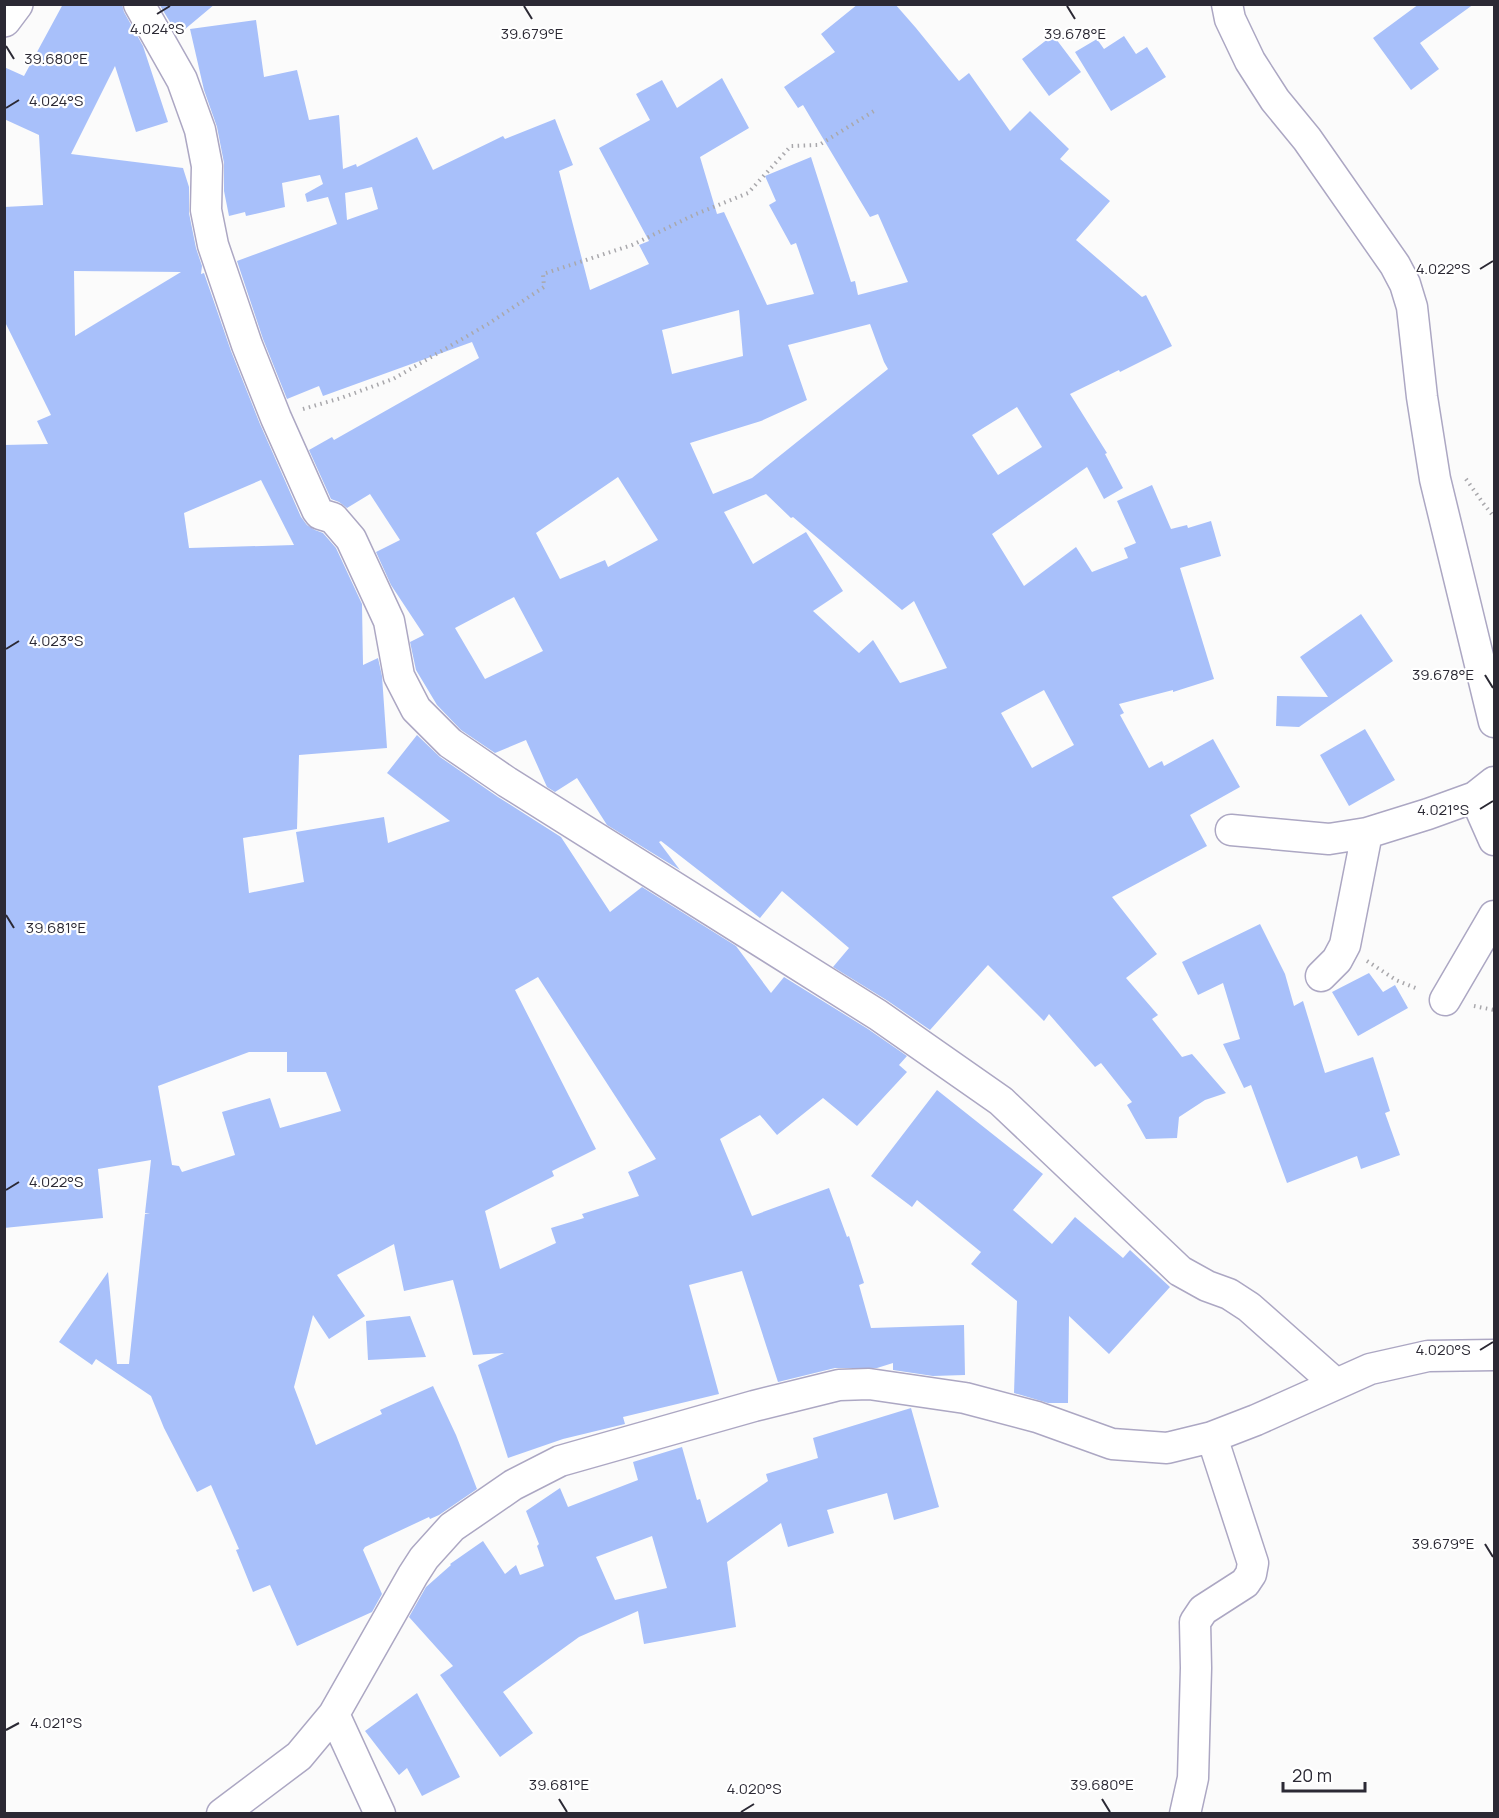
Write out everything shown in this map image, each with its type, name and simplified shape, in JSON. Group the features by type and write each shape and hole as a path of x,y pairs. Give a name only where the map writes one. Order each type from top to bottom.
{"main road":[{"path":"4,20 16,4"}],"street":[{"path":"139,4 182,80 200,130 207,166 206,210 213,245 247,345 317,510 333,518 351,539 389,621 399,676 416,709 450,743 507,782 878,1015 1001,1101 1180,1271 1207,1286 1229,1294 1249,1307 1336,1384"},
{"path":"1227,4 1230,19 1241,44 1269,90 1307,139 1395,265 1405,284 1412,307 1422,398 1435,479 1494,722"},
{"path":"1231,830 1329,839 1368,833 1428,814 1485,789 1494,840"},
{"path":"1321,976 1337,960 1345,945 1368,833"},
{"path":"1445,1000 1494,916"},
{"path":"222,1814 299,1756 334,1714 413,1575 424,1558 452,1527 513,1485 560,1461 754,1406 839,1385 859,1384 965,1398 1037,1417 1112,1444 1167,1448 1212,1437 1256,1420 1370,1369 1428,1356 1494,1355"},
{"path":"1185,1814 1192,1778 1196,1668 1195,1622 1203,1610 1245,1583 1251,1574 1253,1563 1212,1437"},
{"path":"334,1714 380,1814"}],"path":[{"path":"276,417 342,398 393,379 488,324 544,287 543,274 632,244 748,193 790,146 819,145 874,111"},
{"path":"1464,475 1494,517"},
{"path":"1345,945 1395,980 1445,1000 1494,1010"}],"building":[{"path":"63,4 122,4 143,46 168,122 136,132 115,66 71,154 183,168 189,187 189,213 202,266 201,274 204,273 231,351 260,424 301,517 307,525 323,533 336,548 362,604 363,665 378,658 382,676 387,748 299,755 297,829 243,838 249,893 304,882 296,832 384,817 388,843 450,821 387,773 417,735 440,757 561,837 610,912 642,887 736,946 771,993 784,977 868,1029 907,1056 899,1065 907,1072 857,1126 823,1098 777,1135 760,1115 720,1139 752,1216 829,1188 847,1237 849,1236 864,1283 859,1285 871,1328 964,1325 965,1375 933,1376 893,1370 893,1363 877,1368 835,1368 778,1382 742,1271 689,1285 719,1394 623,1417 625,1424 563,1439 508,1458 478,1365 504,1353 473,1355 453,1280 404,1291 394,1244 337,1275 365,1316 329,1339 313,1315 294,1387 316,1445 382,1414 380,1410 433,1386 456,1435 477,1489 439,1515 430,1519 429,1517 365,1547 363,1550 382,1594 372,1612 297,1646 270,1585 253,1592 236,1550 239,1549 211,1485 197,1492 164,1428 151,1396 96,1359 92,1365 59,1342 108,1272 117,1364 129,1364 145,1214 150,1213 145,1213 151,1160 98,1169 103,1218 4,1228 4,445 48,444 37,421 51,415 4,320 4,207 43,205 39,135 4,119 4,67 24,76","holes":["74,271 181,272 75,336","261,480 294,545 189,548 184,513","538,977 656,1159 628,1172 639,1196 582,1214 584,1218 551,1228 556,1243 500,1269 485,1211 554,1176 552,1171 596,1149 515,990","249,1052 287,1052 287,1072 326,1072 341,1111 280,1128 270,1098 222,1112 235,1155 182,1172 179,1166 172,1165 158,1086"]},
{"path":"159,4 215,4 178,35"},
{"path":"858,4 895,4 959,81 969,73 1010,131 1030,111 1069,149 1060,159 1110,201 1076,240 1142,297 1146,295 1172,346 1070,394 1107,453 1105,454 1123,488 1104,499 1087,467 992,534 1024,586 1076,547 1092,572 1128,558 1124,548 1136,543 1117,501 1152,485 1171,529 1187,525 1188,528 1211,521 1221,556 1180,568 1214,679 1173,692 1173,690 1119,704 1124,713 1120,715 1149,768 1162,761 1164,766 1213,739 1240,787 1190,815 1207,846 1112,897 1157,954 1126,978 1158,1015 1152,1019 1182,1057 1192,1054 1226,1093 1205,1100 1179,1117 1177,1138 1146,1139 1127,1105 1132,1102 1101,1063 1095,1067 1049,1014 1044,1021 988,965 930,1030 833,967 849,948 782,891 760,918 661,841 659,842 680,870 607,825 577,778 555,792 547,787 526,740 495,753 461,730 437,705 416,670 410,642 424,635 391,585 376,552 400,540 370,494 347,508 331,499 309,450 332,437 334,440 479,358 472,342 323,396 319,386 287,399 263,339 237,261 337,224 328,197 307,202 305,194 323,184 320,175 282,183 285,207 246,216 245,212 229,216 224,191 224,163 217,127 204,90 190,29 256,20 264,77 297,70 309,120 339,115 343,169 356,164 357,167 417,137 433,170 503,136 505,139 555,119 573,165 559,171 590,290 649,264 639,245 649,241 599,148 650,120 636,94 662,80 677,108 722,78 749,128 700,157 717,214 724,212 767,305 814,294 796,243 791,245 769,205 776,201 765,176 811,157 851,282 855,281 858,295 908,282 878,214 870,217 803,105 798,108 784,87 835,52 821,34","holes":["372,187 378,209 347,220 345,193","739,310 743,356 672,374 662,330","870,324 888,369 752,478 713,494 690,443 761,421 807,400 788,345","1017,407 1042,447 998,475 972,435","618,477 658,540 608,567 605,560 560,579 536,533","766,494 791,518 793,517 902,610 914,601 947,668 900,683 873,640 859,653 813,611 843,591 806,532 753,564 724,512","514,597 543,651 485,679 455,628","1044,690 1074,745 1032,768 1001,713"]},
{"path":"1419,4 1474,4 1420,43 1439,69 1411,90 1373,38"},
{"path":"1053,35 1081,72 1049,96 1022,59"},
{"path":"1124,36 1136,54 1147,47 1166,77 1111,111 1075,52 1097,39 1104,49"},
{"path":"1361,614 1393,661 1299,727 1276,726 1277,696 1328,697 1300,657"},
{"path":"1365,729 1395,780 1349,806 1320,755"},
{"path":"1260,924 1285,974 1294,1006 1303,1001 1325,1073 1373,1057 1390,1111 1385,1113 1400,1155 1361,1169 1357,1156 1287,1183 1251,1085 1244,1088 1223,1044 1240,1039 1223,983 1198,995 1182,962"},
{"path":"1369,973 1383,992 1395,985 1408,1008 1358,1036 1332,992"},
{"path":"937,1090 1043,1174 1013,1210 1052,1244 1075,1217 1123,1258 1130,1250 1170,1287 1109,1354 1069,1316 1068,1403 1048,1403 1014,1393 1017,1301 971,1264 981,1252 917,1200 912,1207 871,1176"},
{"path":"410,1316 426,1357 368,1360 366,1321"},
{"path":"911,1408 939,1507 894,1520 887,1493 827,1510 834,1533 788,1547 781,1523 727,1562 736,1627 644,1644 638,1611 579,1637 503,1692 533,1733 500,1757 440,1675 453,1666 409,1617 426,1587 450,1564 483,1541 505,1574 516,1565 520,1575 544,1566 537,1546 539,1544 526,1511 560,1488 568,1507 638,1480 633,1462 682,1447 697,1500 700,1499 707,1523 768,1481 766,1474 818,1458 813,1438","holes":["652,1536 667,1588 615,1600 596,1557"]},
{"path":"417,1693 460,1777 422,1796 407,1768 399,1775 365,1731"}]}
